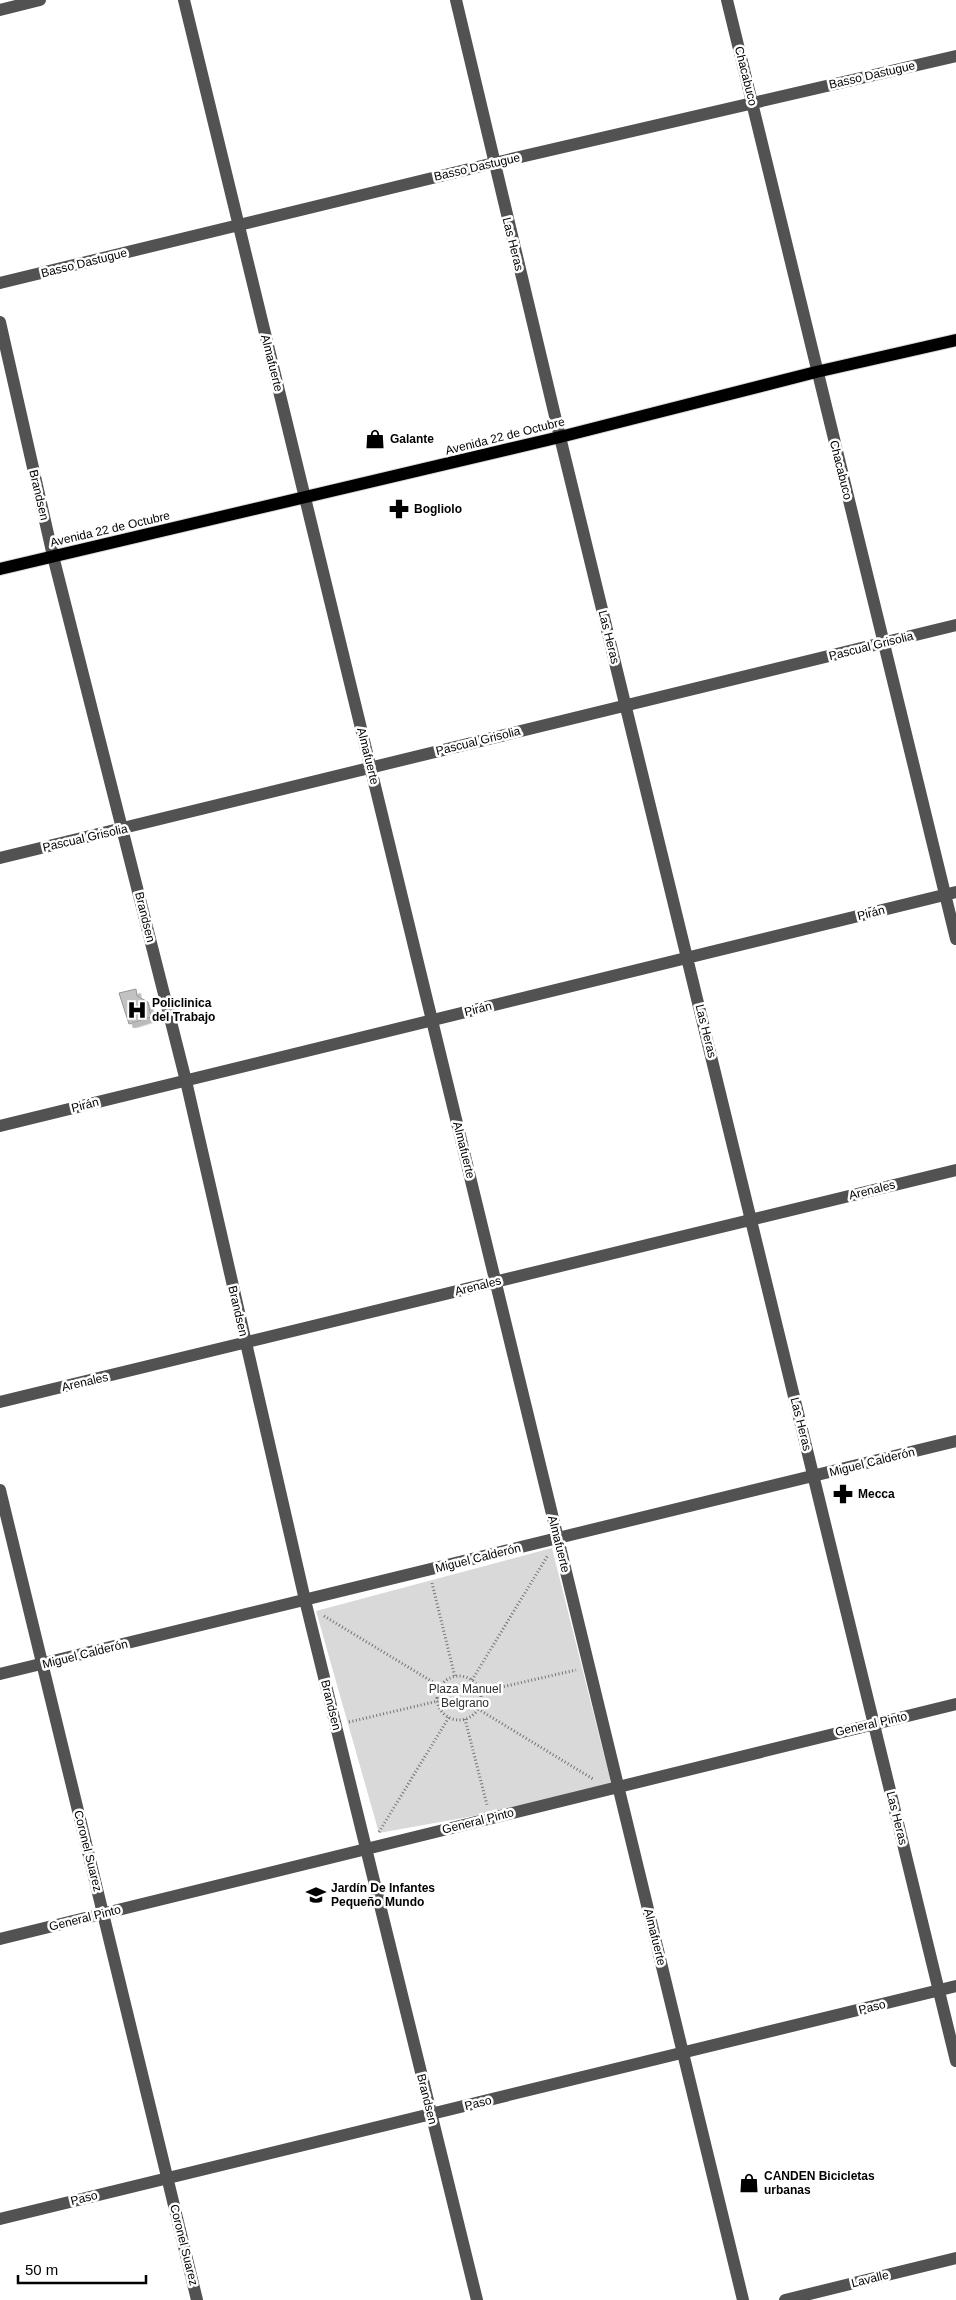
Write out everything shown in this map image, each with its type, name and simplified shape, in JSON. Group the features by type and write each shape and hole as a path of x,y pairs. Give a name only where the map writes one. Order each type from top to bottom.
{"main road":[{"name":"Avenida 22 de Octubre","path":"0,568 305,498 560,437 816,372 956,340"}],"street":[{"path":"0,10 40,0"},
{"name":"Almafuerte","path":"184,0 743,2300"},
{"name":"Las Heras","path":"456,0 560,437 956,2061"},
{"name":"Chacabuco","path":"727,0 883,643 951,894 956,939"},
{"name":"Basso Dastugue","path":"0,283 494,163 956,56"},
{"name":"Brandsen","path":"0,322 53,556 186,1081 305,1600 477,2300"},
{"name":"Pascual Grisolia","path":"0,858 956,625"},
{"name":"Pirán","path":"0,1126 951,894"},
{"name":"Arenales","path":"0,1402 956,1170"},
{"name":"Miguel Calderón","path":"0,1674 956,1441"},
{"name":"Coronel Suarez","path":"0,1490 197,2300"},
{"name":"General Pinto","path":"0,1939 956,1704"},
{"name":"Paso","path":"0,2219 956,1986"},
{"name":"Lavalle","path":"785,2300 956,2258"}],"path":[{"path":"541,1554 550,1552"},
{"path":"550,1552 552,1560"},
{"path":"472,1680 550,1552"},
{"path":"431,1580 454,1677"},
{"path":"320,1614 441,1687"},
{"path":"480,1692 579,1669"},
{"path":"454,1677 465,1677 472,1680 480,1692 478,1709 465,1719 449,1717 440,1707 438,1701 441,1687 445,1682 454,1677"},
{"path":"341,1724 438,1701"},
{"path":"478,1709 600,1783"},
{"path":"375,1837 449,1717"},
{"path":"465,1719 487,1808"}],"green space":[{"name":"Plaza Manuel Belgrano","path":"552,1548 613,1791 379,1833 316,1611"}],"building":[{"name":"Policlinica del Trabajo","path":"136,989 137,996 148,1002 151,1017 129,1024 119,993"}],"place":[{"name":"Galante","path":"375,439"},
{"name":"Bogliolo","path":"399,509"},
{"name":"Policlinica del Trabajo","path":"137,1010"},
{"name":"Mecca","path":"843,1494"},
{"name":"Jardín De Infantes Pequeño Mundo","path":"316,1895"},
{"name":"CANDEN Bicicletas urbanas","path":"749,2183"}]}
